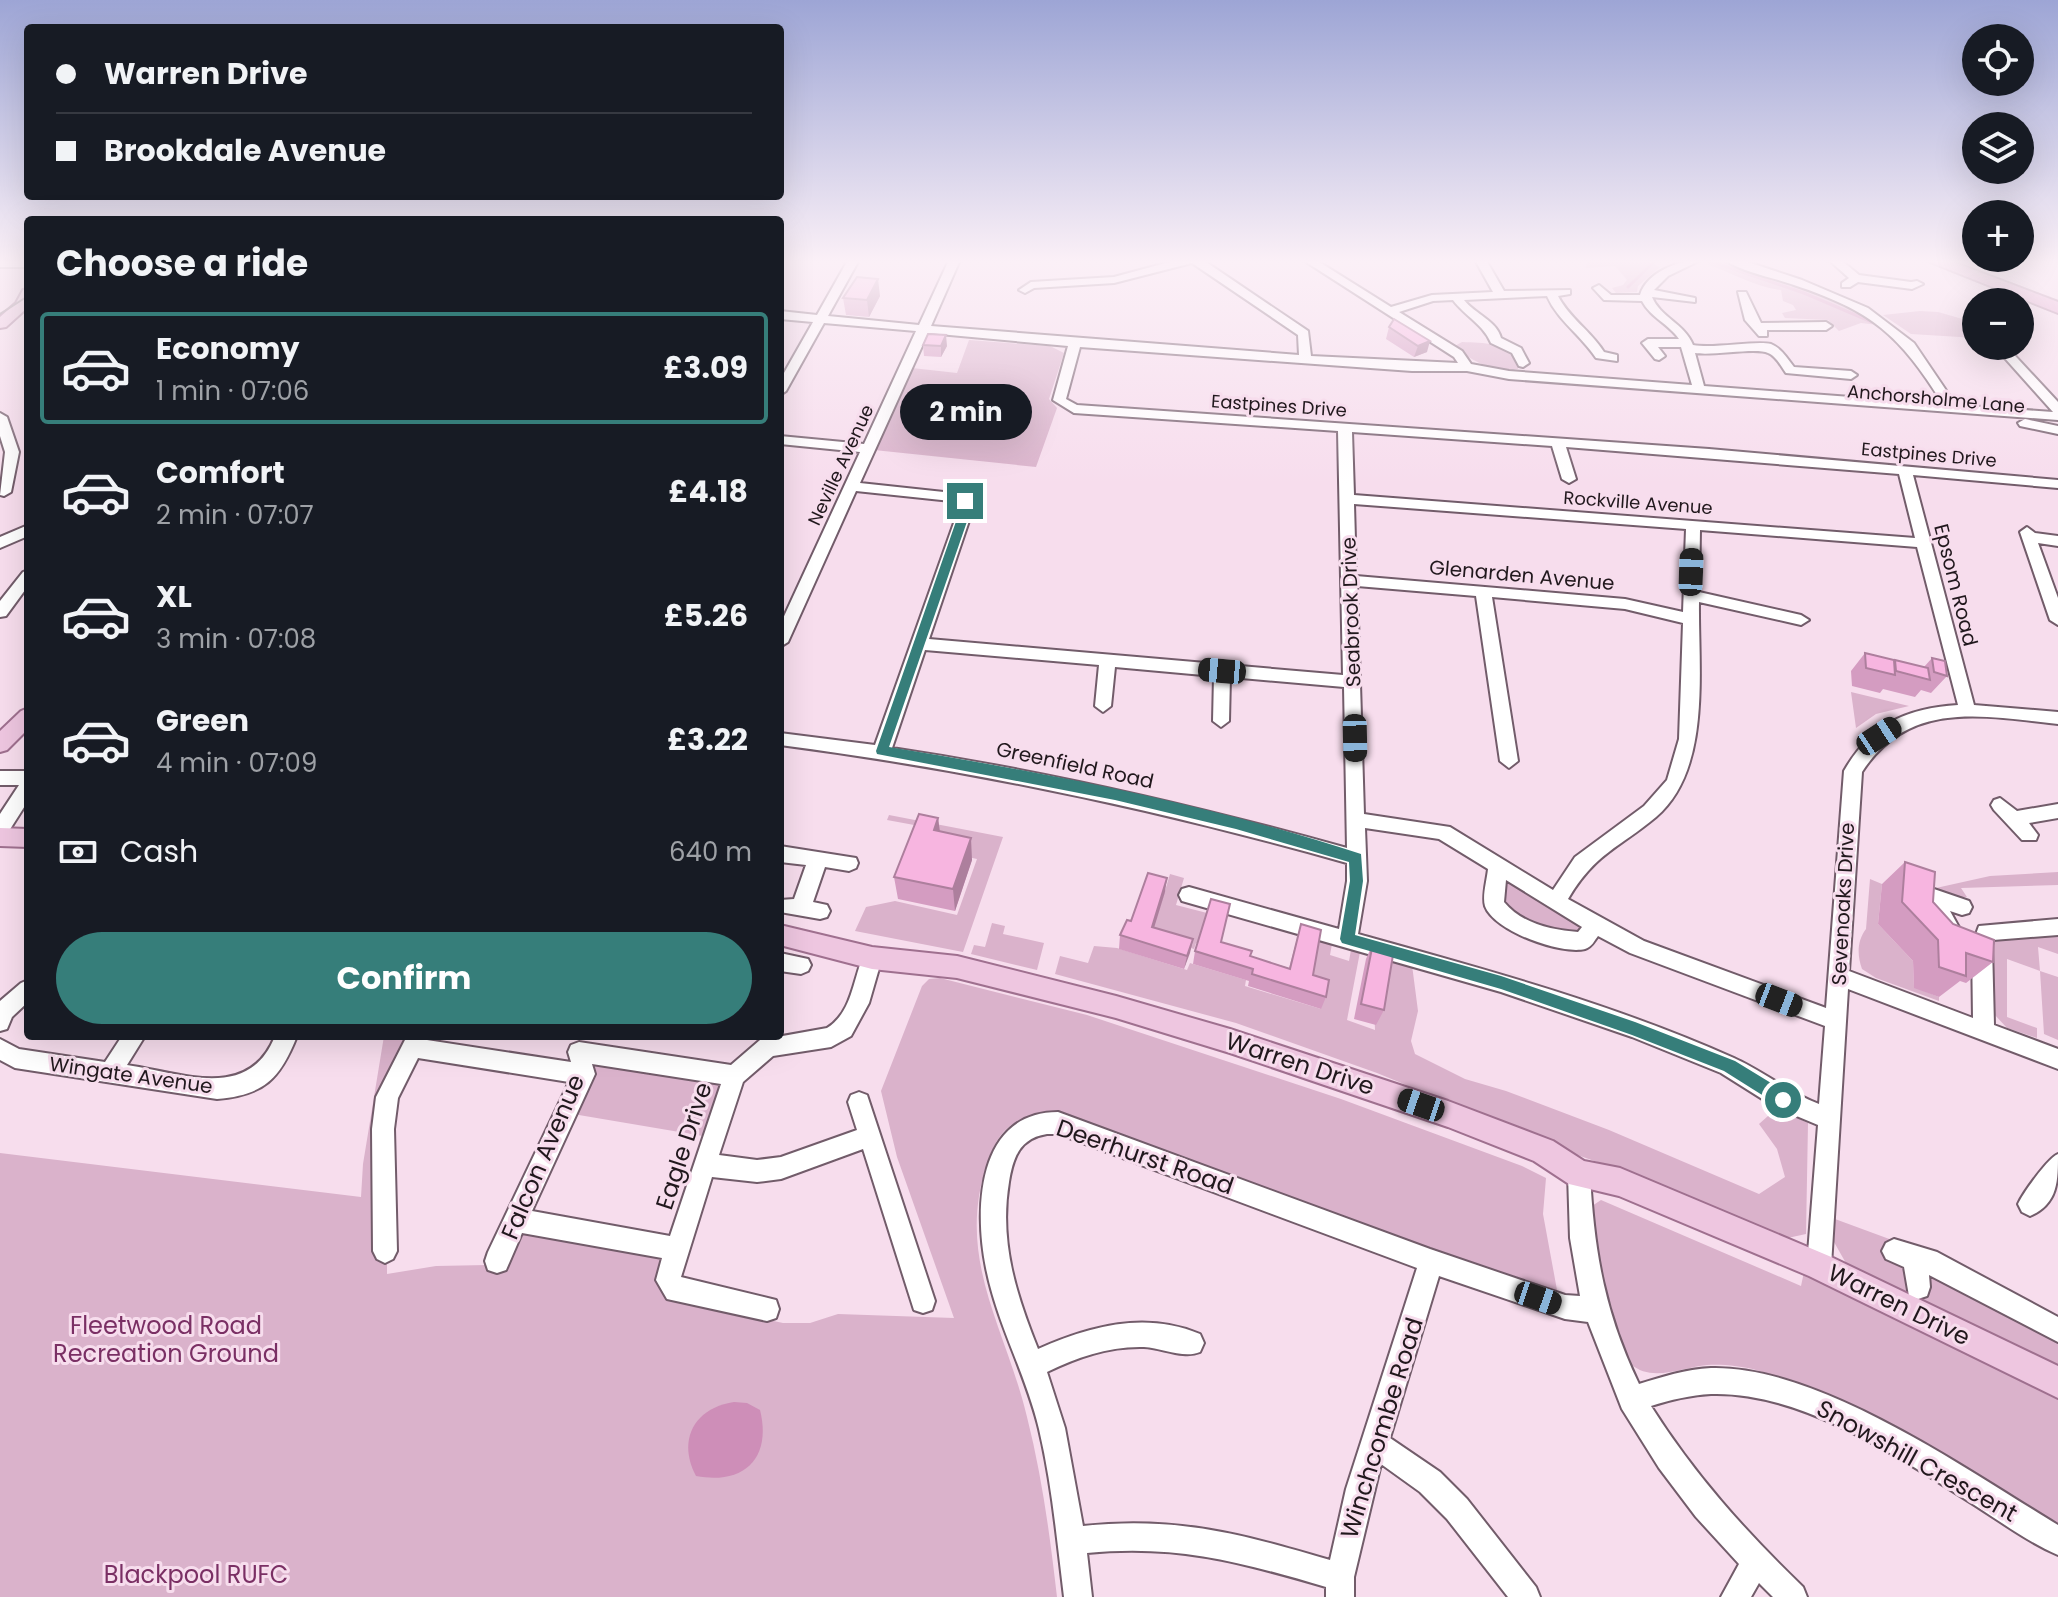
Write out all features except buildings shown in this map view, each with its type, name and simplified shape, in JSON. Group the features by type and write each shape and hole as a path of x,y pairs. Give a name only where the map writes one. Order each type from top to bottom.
{"main road":[{"path":"0,744 24,720"},
{"path":"0,837 24,838"},
{"name":"Warren Drive","path":"784,936 872,958 957,967 1116,1007 1216,1037 1507,1136 1543,1151 1579,1174 1620,1182 1819,1266 2058,1382"}],"street":[{"path":"784,384 812,335"},
{"name":"Neville Avenue","path":"784,634 921,335"},
{"name":"Anchorsholme Lane","path":"976,335 1305,360 1429,368 1467,367 1509,375 1699,388 2020,423 2058,430"},
{"path":"1304,335 1305,360"},
{"path":"1427,335 1458,354 1467,367"},
{"path":"1491,335 1489,339 1517,351 1523,363"},
{"path":"1586,335 1601,357"},
{"path":"1682,335 1699,388"},
{"path":"1765,335 1767,347"},
{"path":"1897,335 1952,408"},
{"name":"Eastpines Drive","path":"1075,343 1059,400 1067,407 2058,484"},
{"path":"1659,356 1648,343 1687,346 1711,352 1767,347 1777,353 1790,370 1851,375"},
{"path":"2012,360 2023,374 2052,394 2058,410"},
{"name":"Anchorsholme Lane","path":"1788,405 1808,402 2058,416"},
{"path":"0,417 12,452 4,492"},
{"name":"Seabrook Drive","path":"1345,429 1357,881 1347,939"},
{"path":"784,440 869,449"},
{"path":"1558,443 1569,479"},
{"path":"12,452 24,450"},
{"name":"Epsom Road","path":"1905,471 1967,709"},
{"path":"851,486 953,497 965,501 967,506 882,751"},
{"name":"Rockville Avenue","path":"1348,499 1925,543"},
{"path":"1557,900 1584,859 1655,810 1681,771 1688,739 1693,526"},
{"path":"0,543 24,532"},
{"path":"2058,541 2028,534 2053,590 2058,620"},
{"path":"0,612 24,580"},
{"name":"Glenarden Avenue","path":"1350,580 1625,604 1690,619"},
{"path":"1483,592 1509,761"},
{"path":"1690,595 1801,620"},
{"path":"784,605 797,607"},
{"path":"919,644 1353,682"},
{"path":"1103,706 1108,661"},
{"path":"1221,721 1222,671"},
{"name":"Sevenoaks Drive","path":"1819,1266 1850,785 1859,758 1879,736 1905,721 1967,709 2058,718"},
{"name":"Greenfield Road","path":"784,739 976,766 1236,824 1356,858"},
{"path":"0,778 24,778"},
{"path":"0,829 24,792"},
{"path":"2029,835 2006,812 2058,811"},
{"path":"1356,820 1443,832 1595,925 1637,947 1836,1021"},
{"path":"784,854 833,858 802,909"},
{"path":"1498,864 1494,904 1508,921 1568,940 1583,941 1595,925"},
{"path":"1189,894 1501,983 1635,1029 1729,1066 1783,1100 1829,1119"},
{"path":"1962,907 1935,898 1945,927 1982,945"},
{"path":"1984,1031 1982,945 1988,931 2058,927"},
{"name":"Eagle Drive","path":"767,1309 676,1290 669,1274 734,1076 768,1047 831,1037 844,1029 859,1003 872,958"},
{"path":"1840,977 2058,1059"},
{"path":"0,1022 4,1011 24,993"},
{"path":"110,1072 131,1040"},
{"name":"Wingate Avenue","path":"0,1049 15,1058 231,1088 246,1085 264,1075 276,1063 285,1040"},
{"path":"385,1251 383,1129 387,1097 415,1042 583,1054 734,1076"},
{"name":"Falcon Avenue","path":"497,1261 517,1220 583,1054"},
{"path":"859,1102 923,1301"},
{"name":"Deerhurst Road","path":"1078,1597 1052,1427 997,1274 991,1217 996,1183 1008,1144 1029,1126 1058,1123 1430,1261 1565,1307 1594,1310"},
{"path":"705,1165 757,1171 781,1168 870,1136"},
{"path":"2030,1204 2046,1186 2058,1165"},
{"path":"1579,1174 1580,1242 1594,1310 1631,1400 1680,1476 1755,1563 1793,1597"},
{"path":"517,1220 677,1249"},
{"name":"Warren Drive","path":"1918,1287 1905,1255 1928,1261 2058,1330"},
{"name":"Winchcombe Road","path":"1340,1587 1360,1489 1426,1284 1430,1261"},
{"path":"1031,1366 1076,1344 1112,1333 1163,1335 1191,1343"},
{"name":"Snowshill Crescent","path":"1631,1400 1665,1388 1716,1381 1766,1387 1797,1396 1866,1428 2058,1541"},
{"path":"1374,1443 1430,1482 1457,1509 1526,1597"},
{"path":"1071,1541 1122,1535 1181,1537 1251,1551 1340,1587"},
{"path":"1735,1597 1755,1563"}],"green space":[{"path":"1920,335 1962,335 1962,337"},
{"path":"969,340 1050,346 1064,353 1049,399 1057,408 1036,467 874,450 912,368 957,373"},
{"path":"1462,342 1486,343 1507,350 1519,361 1518,369 1500,370 1476,361 1453,347"},
{"path":"1851,692 1909,706 1876,714 1856,728"},
{"path":"889,815 1003,837 963,952 855,931 866,907 895,901 957,915 977,859 941,851 925,827 887,820"},
{"path":"1497,869 1592,930 1588,938 1508,921 1494,891"},
{"path":"2058,872 2058,885 1961,888 1967,897 1949,897 1927,890 1990,876"},
{"path":"1170,874 1184,878 1176,905 1207,913 1219,950 1196,943 1194,949 1131,930 1153,931"},
{"path":"1870,879 1882,884 1878,924 1913,961 1914,987 1939,997 1939,1001 1876,978 1862,969 1859,948 1866,929"},
{"path":"992,923 1005,926 1003,934 1044,943 1037,970 971,954 974,945 985,947"},
{"path":"2058,933 2058,954 2038,947 2040,971 2007,959 2007,1017 2037,1028 2037,1038 2007,1028 1994,1014 1990,947 1994,939"},
{"path":"1319,940 1332,944 1330,955 1349,961 1351,950 1360,952 1347,1020 1375,1030 1372,955 1412,965 1418,1011 1411,1041 1415,1054 1465,1079 1609,1130 1759,1194 1785,1177 1777,1149 1759,1124 1777,1108 1808,1123 1806,1234 1783,1239 1665,1186 1569,1152 1377,1073 1236,1023 1055,974 1060,956 1088,963 1094,946 1117,948 1187,970 1190,963 1246,980 1245,986 1321,1009 1309,984"},
{"path":"2040,971 2058,977 2058,1040 2044,1034"},
{"path":"940,978 1087,1015 1341,1099 1522,1166 1546,1178 1543,1214 1557,1290 1548,1292 1059,1113 1032,1116 1012,1124 992,1150 979,1198 977,1231 987,1293 1018,1384 1032,1439 1057,1597 0,1597 0,1153 361,1197 363,1164 383,1040 416,1040 387,1097 387,1274 436,1266 487,1265 517,1220 677,1249 672,1286 663,1292 668,1298 783,1323 810,1323 838,1314 954,1318 897,1157 881,1091 922,986 929,979"},
{"path":"596,1061 719,1083 720,1088 703,1136 573,1114"},
{"path":"1601,1200 1801,1286 1804,1272 2058,1394 2058,1528 1912,1439 1796,1383 1732,1366 1707,1365 1658,1373 1639,1370 1622,1351 1607,1312 1592,1206"},
{"path":"1835,1219 1892,1240 2058,1331 2058,1368 1847,1265 1834,1242"}],"shaded area":[{"path":"734,1402 747,1403 760,1410 763,1427 758,1454 741,1472 713,1478 696,1476 688,1450 693,1428 709,1411"}],"route":[{"path":"965,501 967,506 882,751 976,766 1115,795 1236,824 1356,858 1357,881 1347,939 1501,983 1635,1029 1729,1066 1783,1100"}],"park label":[{"name":"Fleetwood Road Recreation Ground","path":"166,1340"},
{"name":"Blackpool RUFC","path":"196,1575"}]}
